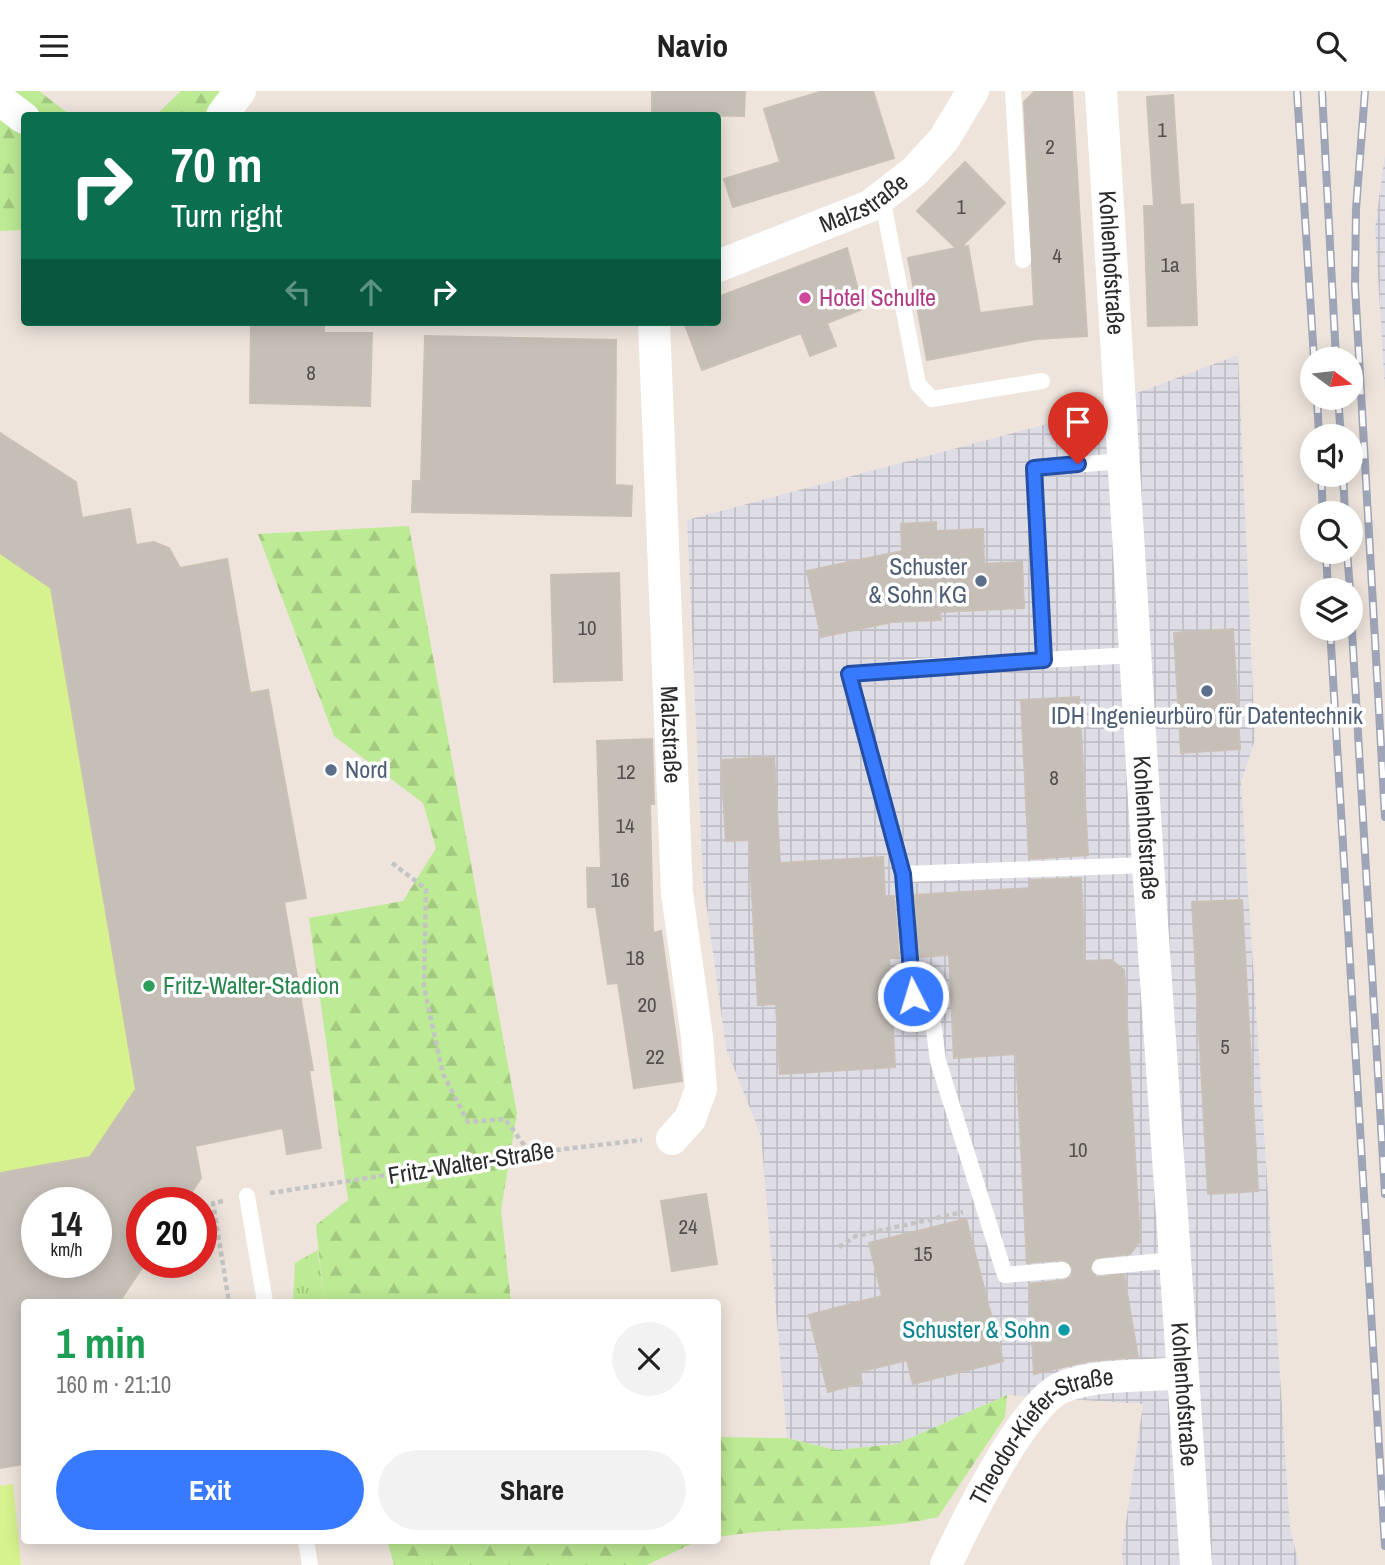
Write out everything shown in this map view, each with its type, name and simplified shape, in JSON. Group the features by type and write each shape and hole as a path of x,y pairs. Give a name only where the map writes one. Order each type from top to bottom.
{"street":[{"path":"224,112 240,91"},
{"name":"Malzstraße","path":"721,265 870,206 915,171 944,139 973,91"},
{"name":"Kohlenhofstraße","path":"1101,91 1181,1373 1196,1565"},
{"path":"0,100 21,116"},
{"name":"Malzstraße","path":"654,326 677,893 697,1037 701,1090 690,1119 673,1139"},
{"name":"Theodor-Kiefer-Straße","path":"946,1565 964,1526 1033,1411 1045,1398 1064,1386 1097,1380 1181,1373"}],"lane":[{"path":"1013,91 1023,260"},
{"path":"882,197 918,384 932,399 1042,381"},
{"path":"1044,660 1034,468 1123,461"},
{"path":"1063,1270 1005,1275 938,1061 930,998 913,996 903,874 849,674 1135,655"},
{"path":"903,874 1149,865"},
{"path":"247,1196 264,1299"},
{"path":"1100,1267 1174,1260"},
{"path":"307,1544 310,1565"}],"path":[{"path":"392,863 426,889 424,987 443,1074 468,1122 505,1119 530,1153"},
{"name":"Fritz-Walter-Straße","path":"229,1299 213,1202 618,1142"},
{"path":"839,1247 856,1236 966,1211"}],"shaded area":[{"path":"1385,155 1385,389 1375,228"},
{"path":"1238,355 1255,739 1241,783 1290,1528 1299,1565 1123,1565 1122,1550 1143,1404 1007,1395 897,1444 836,1450 787,1438 761,1136 726,1048 703,880 687,520 1073,417"}],"green space":[{"path":"0,91 39,91 66,112 21,112 21,230 0,231"},
{"path":"181,91 222,91 217,112 159,112"},
{"name":"Fritz-Walter-Stadion","path":"0,433 76,482 83,518 130,509 136,545 151,543 162,546 179,567 227,559 250,692 268,690 306,898 284,902 313,1070 254,1077 234,1104 240,1137 195,1146 201,1178 195,1187 126,1187 126,1278 135,1278 124,1294 125,1299 21,1299 21,1464 0,1468"},
{"path":"409,526 517,1114 501,1210 511,1299 324,1299 316,1225 348,1200 309,918 403,901 436,848 423,803 334,736 258,534"},
{"path":"318,1250 324,1299 293,1299 295,1263"},
{"path":"1007,1395 1005,1417 938,1517 884,1525 721,1537 721,1437 787,1438 836,1450 897,1444"},
{"path":"13,1484 21,1565 0,1565 0,1486"},
{"path":"388,1544 691,1544 647,1565 394,1565"}],"building":[{"path":"652,91 745,91 744,116 721,116 721,112 652,112"},
{"path":"823,91 873,91 894,158 733,207 724,179 780,162 764,109"},
{"path":"1035,91 1072,91 1087,336 1036,339 927,360 908,258 956,248 917,211 965,162 1005,203 961,247 968,246 980,313 1034,306 1024,102"},
{"path":"1173,95 1180,205 1193,204 1197,325 1148,326 1144,206 1154,206 1147,97"},
{"name":"Hotel Schulte","path":"847,248 863,309 827,323 836,346 810,356 801,333 702,370 686,326 721,326 721,296"},
{"path":"251,326 324,326 324,333 372,333 370,406 250,403"},
{"path":"425,336 616,340 615,485 632,486 631,516 412,512 413,481 421,481"},
{"name":"Fritz-Walter-Stadion","path":"0,433 76,482 82,518 130,509 136,545 154,542 169,548 180,568 227,559 250,693 268,690 306,898 284,902 313,1070 309,1070 321,1148 287,1154 283,1128 195,1146 201,1178 195,1187 126,1187 126,1278 135,1278 121,1299 21,1299 21,1464 0,1468 0,1173 90,1157 136,1089 51,588 0,553"},
{"path":"936,522 936,531 983,529 984,564 1022,562 1024,608 940,612 941,620 892,622 821,637 807,571 902,551 901,524"},
{"path":"619,573 622,680 554,682 551,575"},
{"name":"IDH Ingenieurbüro für Datentechnik","path":"1233,629 1240,749 1181,753 1174,633"},
{"path":"1079,697 1088,855 1029,859 1021,700"},
{"path":"652,739 654,804 650,804 653,933 661,931 682,1081 634,1088 618,983 608,984 596,907 588,907 587,868 601,868 597,741"},
{"path":"774,757 780,863 883,857 885,897 894,896 899,958 889,958 895,1067 780,1074 776,1004 758,1005 749,840 726,841 721,760"},
{"path":"1081,878 1085,961 1111,960 1124,970 1140,1241 1130,1254 1095,1258 1090,1269 1096,1277 1124,1275 1138,1357 1089,1361 1034,1374 1029,1284 1065,1280 1072,1275 1073,1268 1063,1260 1027,1263 1016,1054 954,1058 949,955 920,957 915,895 1031,888 1030,880"},
{"path":"1242,900 1258,1191 1208,1194 1192,902"},
{"path":"706,1194 717,1264 672,1271 661,1201"},
{"path":"966,1219 1003,1361 913,1384 907,1360 859,1372 862,1383 828,1392 809,1315 882,1296 869,1243"}],"railway":[{"path":"1297,91 1313,347"},
{"path":"1322,91 1335,347"},
{"path":"1365,91 1356,209 1355,286 1385,817"},
{"path":"1318,410 1318,424"},
{"path":"1339,410 1340,424"},
{"path":"1322,487 1322,501"},
{"path":"1344,487 1344,501"},
{"path":"1327,564 1327,578"},
{"path":"1348,564 1349,578"},
{"path":"1331,641 1385,1546"},
{"path":"1353,641 1385,1194"}],"place":[{"name":"Hotel Schulte","path":"805,298"},
{"name":"Schuster & Sohn KG","path":"981,581"},
{"name":"IDH Ingenieurbüro für Datentechnik","path":"1207,691"},
{"name":"Nord","path":"331,770"},
{"name":"Fritz-Walter-Stadion","path":"149,986"},
{"name":"Schuster & Sohn","path":"1064,1330"}],"route":[{"path":"913,996 903,874 849,674 914,667 1044,660 1034,468 1078,464"}]}
